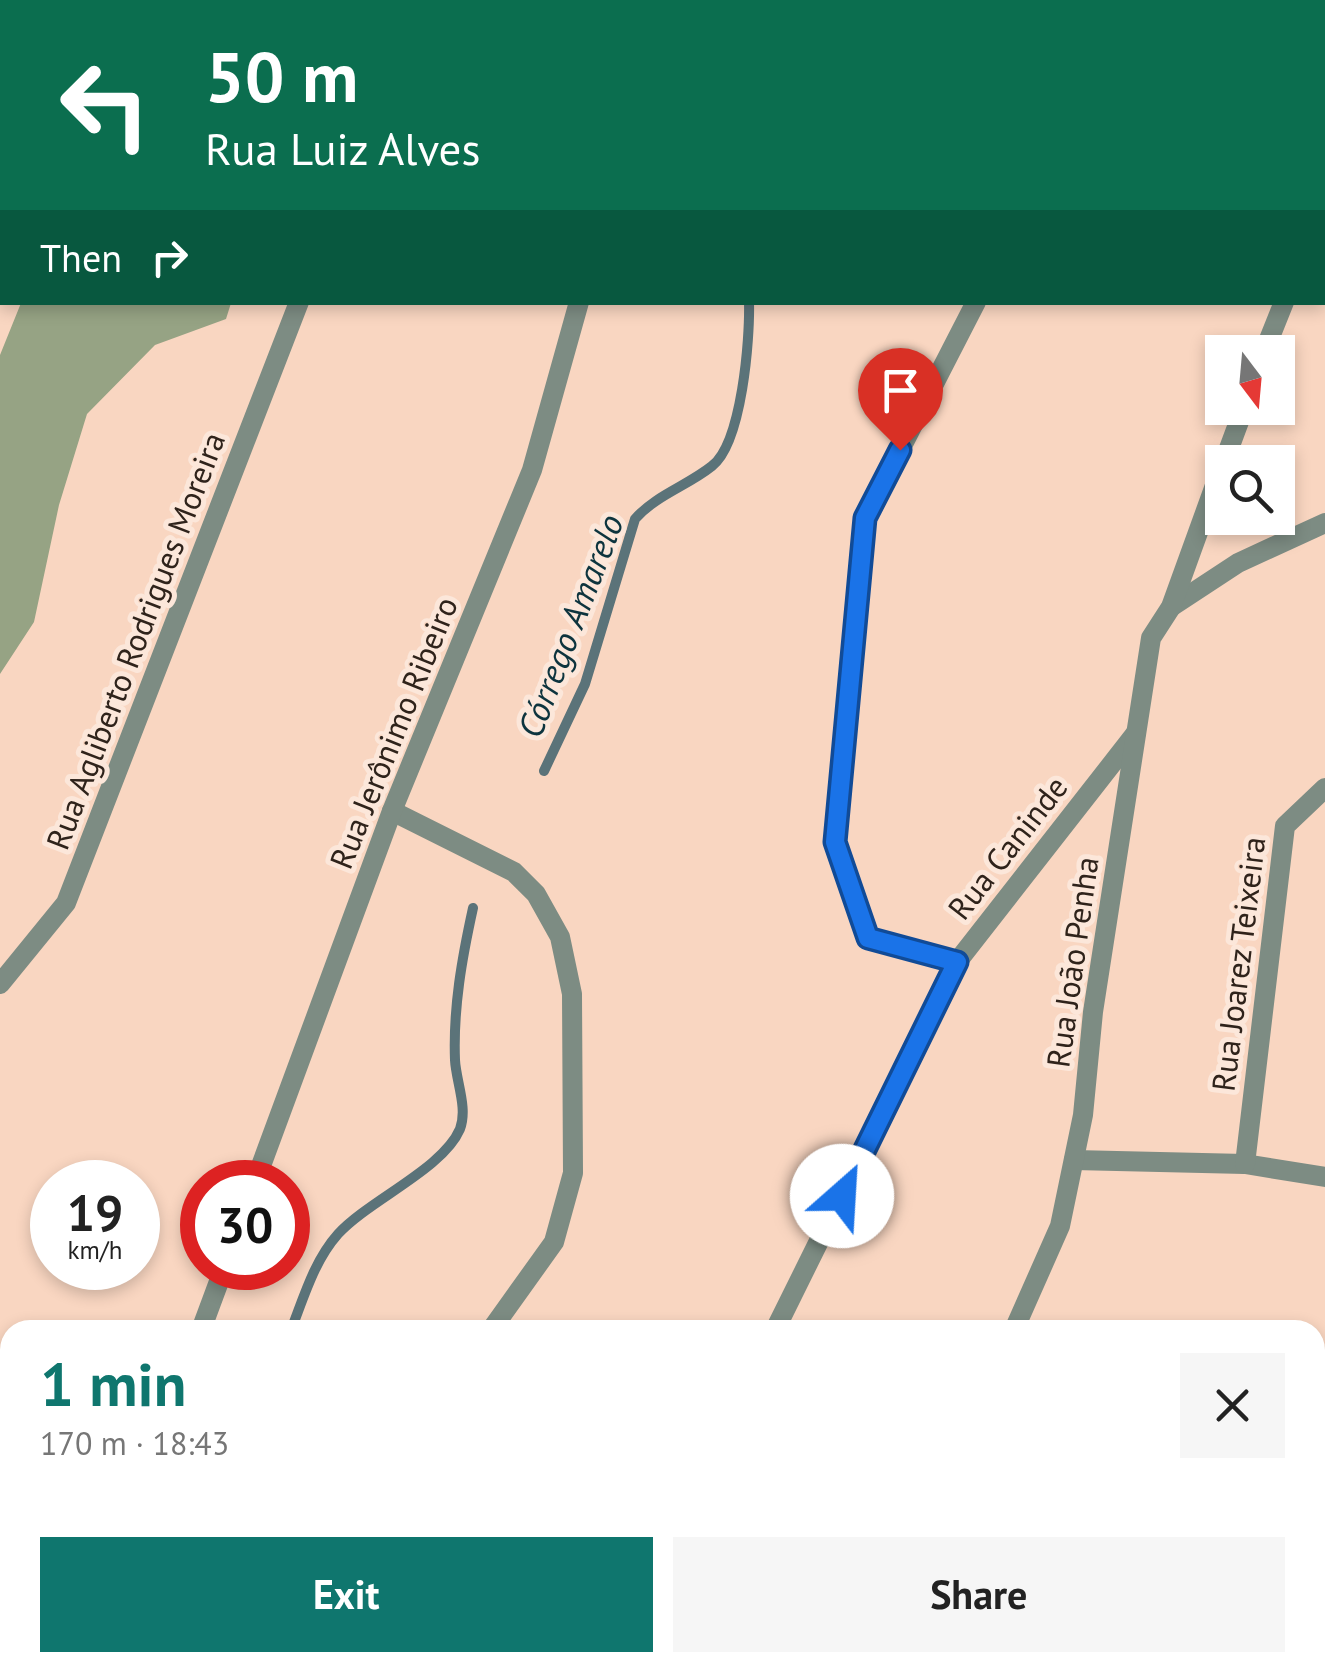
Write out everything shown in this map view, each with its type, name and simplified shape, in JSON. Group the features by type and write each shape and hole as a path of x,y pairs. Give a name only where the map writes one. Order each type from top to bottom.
{"street":[{"name":"Rua Agliberto Rodrigues Moreira","path":"0,984 66,903 298,305"},
{"name":"Rua Jerônimo Ribeiro","path":"264,1160 392,811 532,470 578,305"},
{"path":"957,962 868,938 835,842 865,518 974,305"},
{"path":"1271,335 1283,305"},
{"name":"Rua João Penha","path":"1019,1320 1060,1226 1074,1160 1150,638 1171,608 1205,514"},
{"path":"1171,608 1238,563 1325,522"},
{"name":"Rua Caninde","path":"781,1320 957,962 1137,732"},
{"name":"Rua Joarez Teixeira","path":"1244,1164 1286,826 1325,788"},
{"path":"392,811 514,872 536,894 560,937 572,994 573,1173 554,1242 498,1320"},
{"path":"1074,1160 1244,1164 1325,1177"},
{"path":"205,1320 216,1290"}],"green space":[{"path":"20,305 230,305 226,319 155,345 87,414 59,505 34,622 0,674 0,355"}],"waterway":[{"name":"Córrego Amarelo","path":"544,771 585,684 635,519 652,503 712,466 731,436 746,364 749,305"},
{"name":"Córrego Amarelo","path":"295,1320 316,1268 338,1234 438,1158 460,1129 463,1112 455,1060 455,1021 473,908"}],"route":[{"path":"842,1196 957,962 868,938 835,842 865,518 900,450"}]}
